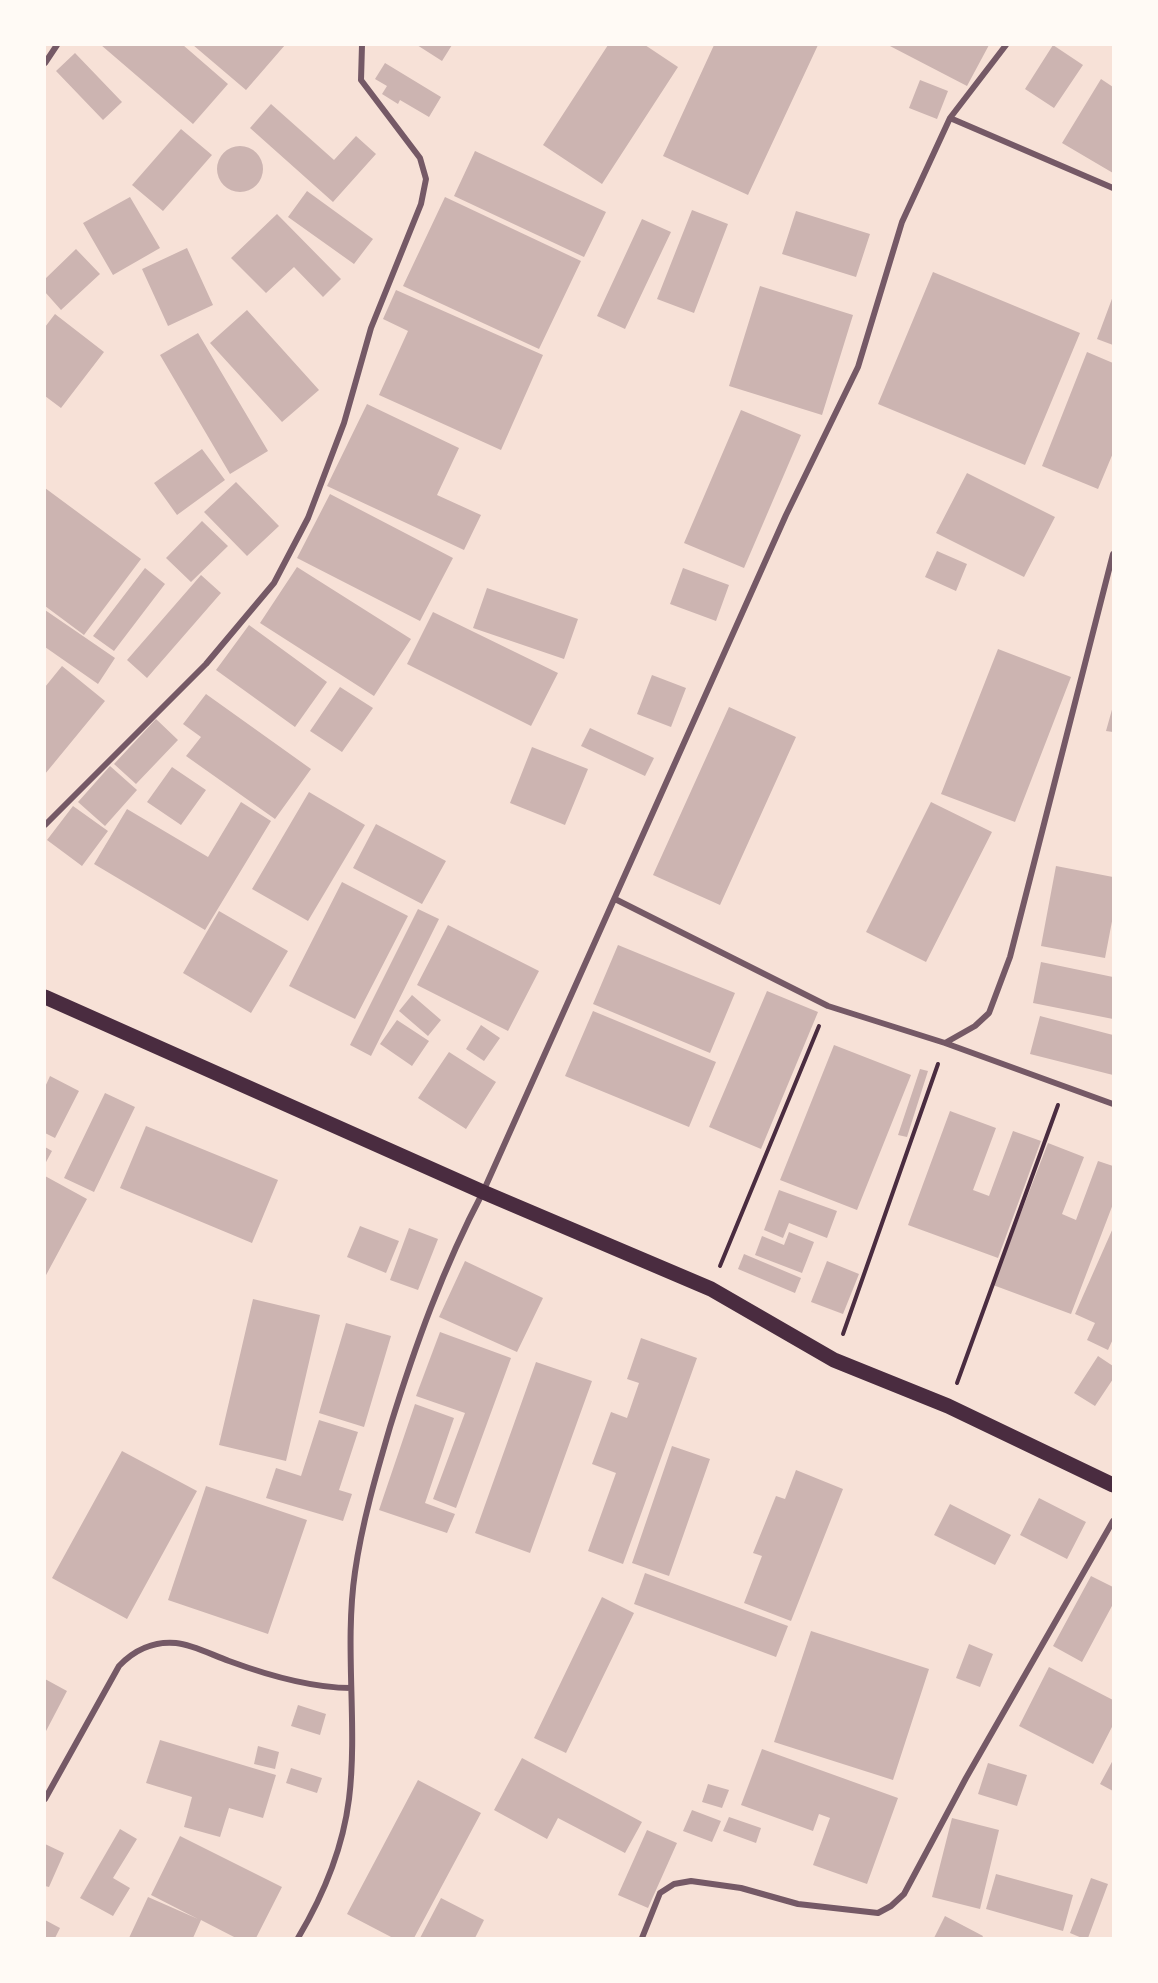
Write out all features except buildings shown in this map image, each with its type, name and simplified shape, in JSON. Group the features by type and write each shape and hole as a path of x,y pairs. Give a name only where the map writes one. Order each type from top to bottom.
{"main road":[{"path":"45,997 483,1192 711,1288 834,1360 948,1406 1113,1485"}],"street":[{"path":"45,63 57,45"},
{"path":"45,825 206,664 274,584 308,518 344,423 371,328 421,204 426,179 420,158 361,80 362,45"},
{"path":"298,1938 312,1915 342,1838 351,1769 355,1574 376,1477 431,1304 454,1247 483,1192 786,515 858,367 902,222 950,118 1006,45"},
{"path":"950,118 1113,188"},
{"path":"945,1043 975,1026 989,1013 1010,957 1113,554"},
{"path":"615,899 828,1006 945,1043 1113,1104"},
{"path":"642,1938 660,1893 674,1884 691,1881 741,1888 798,1904 821,1907 878,1913 891,1906 903,1894 966,1778 1113,1521"},
{"path":"45,1799 119,1666 130,1654 146,1647 177,1643 280,1677 351,1688"}],"path":[{"path":"711,1288 828,1006"},
{"path":"834,1360 945,1043"},
{"path":"948,1406 1064,1088"}]}
